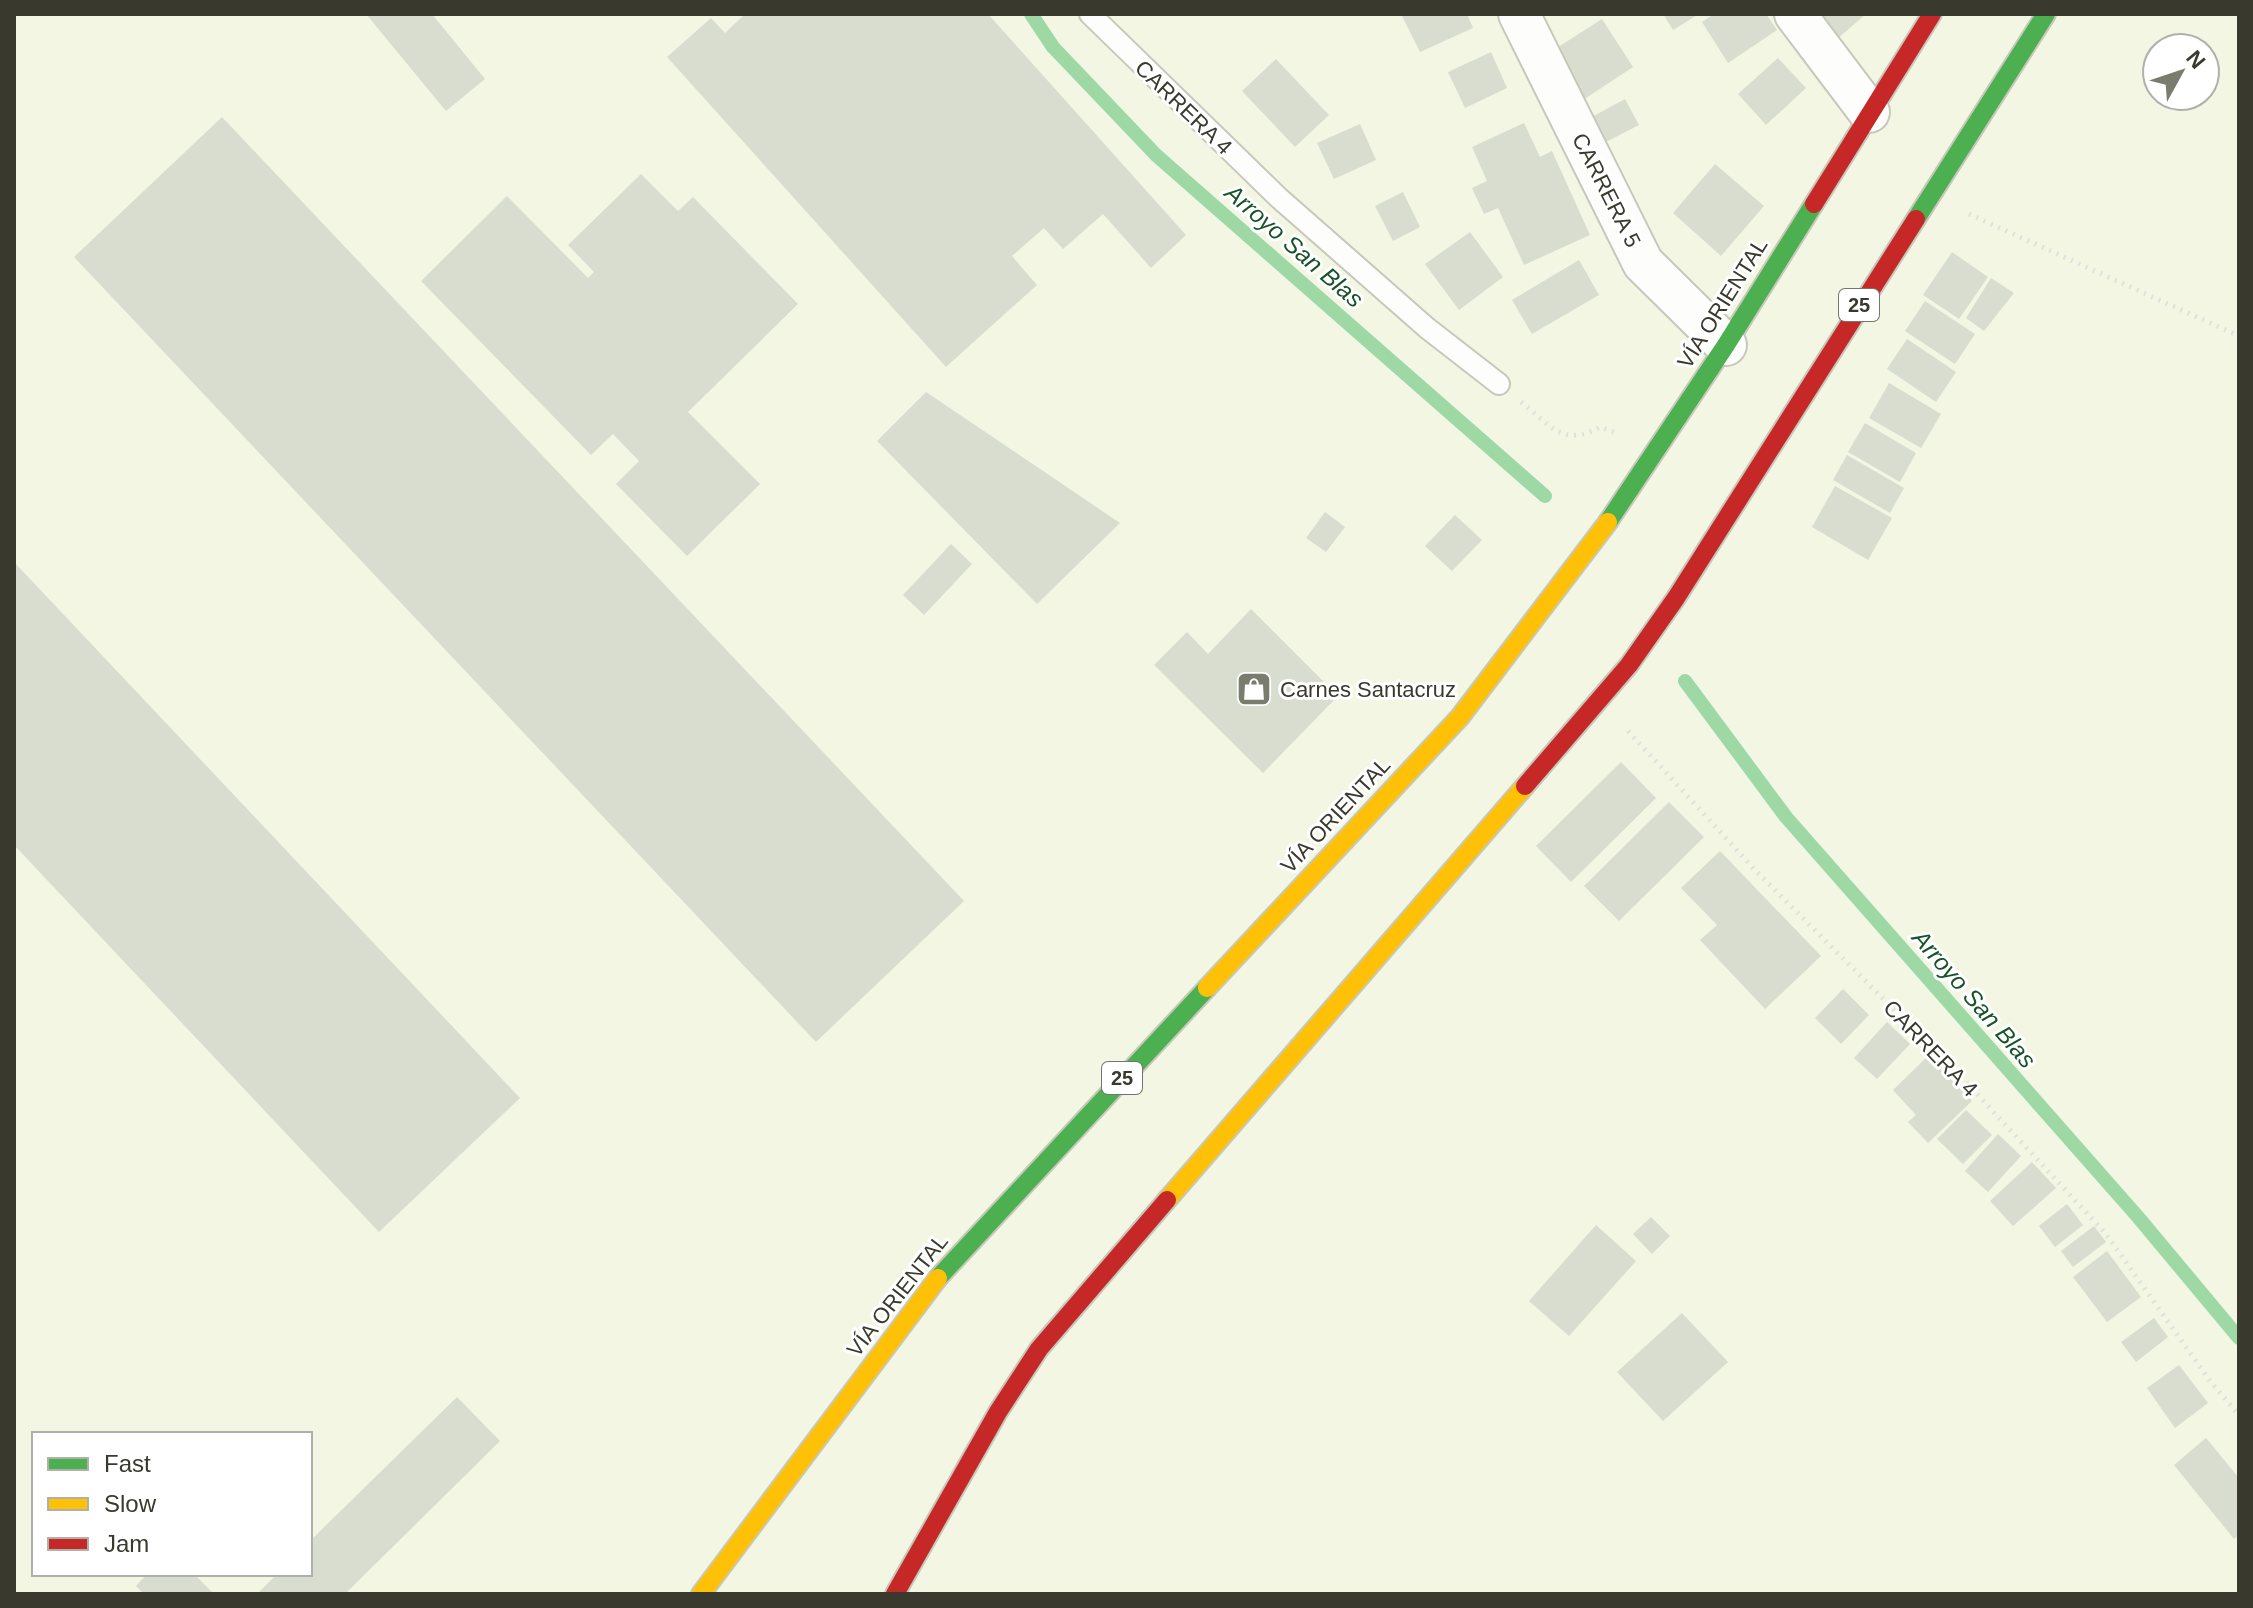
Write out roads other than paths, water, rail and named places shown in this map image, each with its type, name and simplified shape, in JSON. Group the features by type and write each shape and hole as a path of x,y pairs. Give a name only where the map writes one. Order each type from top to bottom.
{"highway":[{"name":"VÍA ORIENTAL","path":"701,1594 947,1266 1460,717 1613,515 1726,345 1932,14"},
{"name":"25","path":"895,1594 998,1412 1039,1349 1629,665 1676,598 1928,195 2046,14"}],"street":[{"name":"CARRERA 5","path":"1519,14 1643,263 1726,345"},
{"path":"1795,14 1869,112"}],"lane":[{"name":"CARRERA 4","path":"1090,14 1279,198 1427,328 1499,384"}],"waterway":[{"name":"Arroyo San Blas","path":"1031,14 1053,47 1156,155 1545,496"},
{"name":"Arroyo San Blas","path":"1685,681 1786,817 2138,1217 2239,1338"}],"place":[{"name":"Carnes Santacruz","path":"1254,689"}]}
